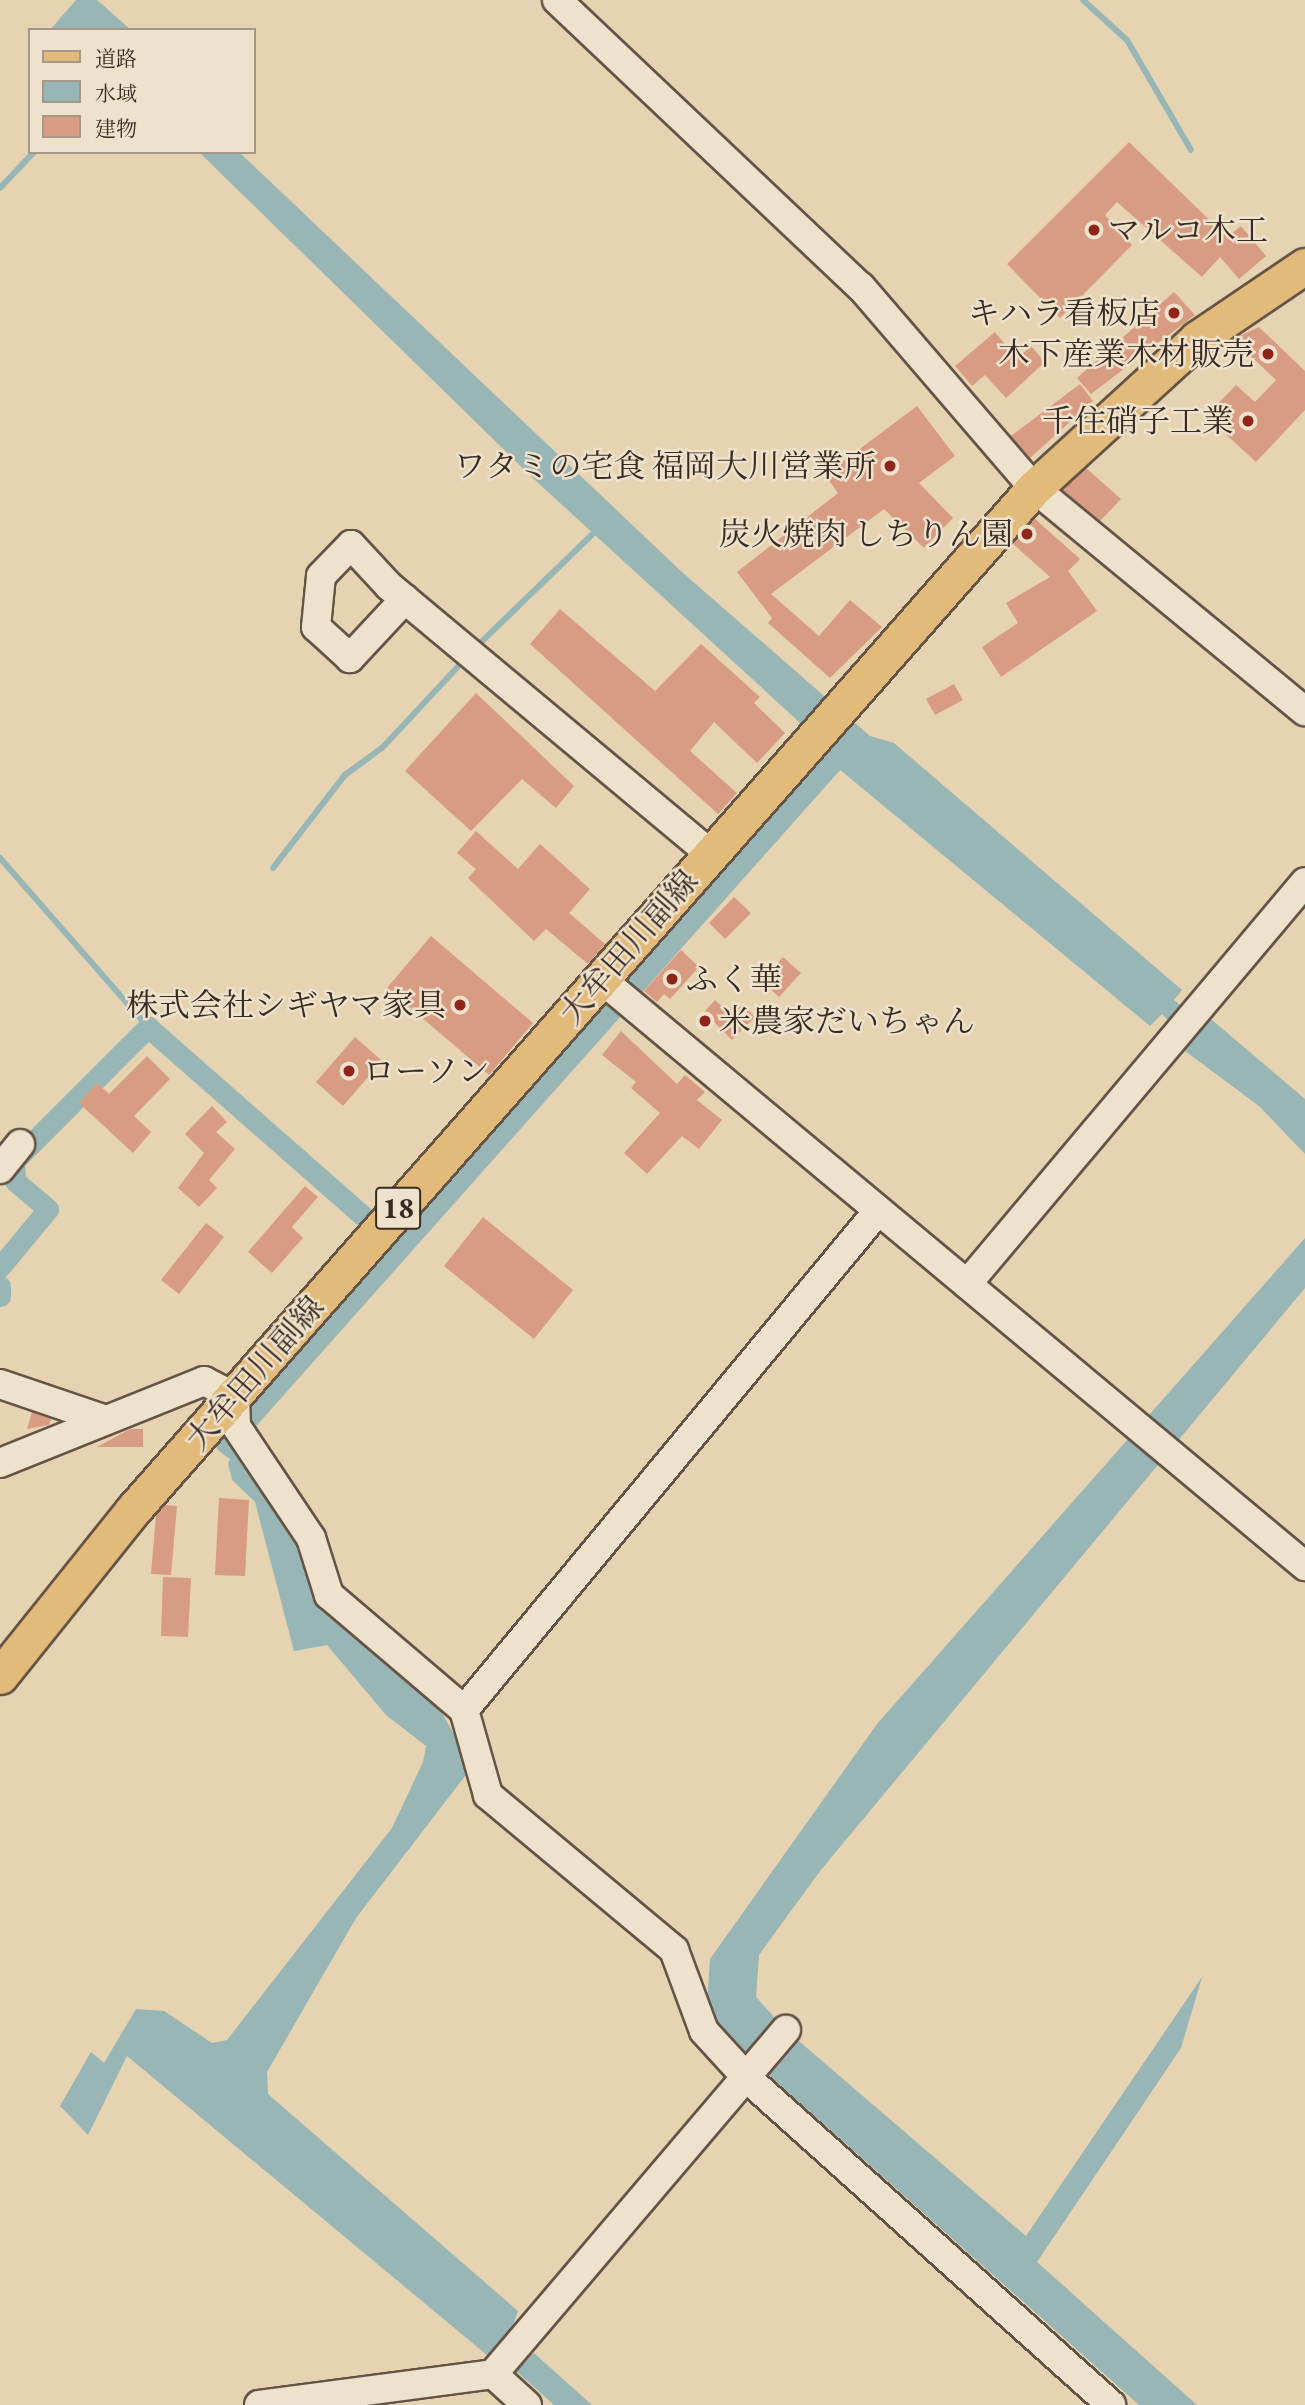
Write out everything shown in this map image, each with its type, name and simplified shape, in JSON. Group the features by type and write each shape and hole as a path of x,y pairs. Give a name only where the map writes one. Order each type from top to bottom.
{"main road":[{"name":"大牟田川副線","path":"0,1676 235,1411 601,979 1034,488 1187,348 1305,266"}],"street":[{"path":"557,0 861,287 1034,488 1305,711"},
{"path":"405,599 711,854"},
{"path":"967,1284 1305,882"},
{"path":"601,979 1170,1457 1305,1566"},
{"path":"0,1169 20,1144"},
{"path":"464,1710 878,1211"},
{"path":"0,1464 103,1419 204,1381 235,1411 254,1452 312,1538 330,1594 464,1710 488,1795 674,1950 704,2031 753,2072 1111,2405"},
{"path":"0,1384 103,1419"},
{"path":"259,2405 496,2370 753,2072 786,2030"},
{"path":"496,2370 527,2405"}],"water":[{"path":"76,0 97,0 129,28 52,28"},
{"path":"201,154 241,154 683,573 870,736 894,743 1182,990 1174,1000 1204,1024 1211,1019 1305,1099 1305,1154 1259,1106 1181,1048 1188,1040 1162,1014 1150,1026 839,769 834,754 536,481"},
{"path":"1305,1238 1305,1288 820,1871 759,1955 756,1997 786,2030 1026,2236 1202,1977 1181,2048 1037,2262 1197,2405 1139,2405 706,2019 710,1959 877,1724"},
{"path":"240,1442 302,1534 312,1595 436,1702 472,1767 356,1918 267,2072 268,2094 518,2311 499,2365 127,2056 88,2135 60,2106 91,2052 104,2063 136,2009 164,2011 212,2043 227,2040 392,1828 423,1762 426,1746 386,1715 327,1645 294,1651 255,1502 232,1480 228,1463"},
{"path":"534,2353 592,2405 554,2405 516,2371"}],"building":[{"name":"マルコ木工","path":"1129,142 1227,237 1241,226 1266,256 1239,279 1220,257 1202,277 1117,202 1105,215 1132,245 1060,318 1007,264"},
{"path":"1174,292 1195,315 1091,394 1077,378"},
{"path":"1259,327 1305,371 1305,410 1256,462 1206,416 1236,385 1255,402 1276,380 1233,339"},
{"path":"995,332 1017,359 1031,346 1045,362 1006,398 985,375 972,386 955,366"},
{"path":"1080,384 1093,401 1030,458 1011,436"},
{"path":"917,406 955,456 919,483 953,518 924,548 884,509 771,594 819,636 850,600 882,627 830,678 768,623 772,618 737,572 838,493 825,475"},
{"path":"1086,468 1121,499 1100,521 1062,490"},
{"path":"1034,518 1080,559 1068,571 1097,611 1001,677 982,647 1018,623 1006,603 1050,577 1012,543"},
{"path":"560,609 655,691 701,644 760,697 754,703 785,733 757,763 714,722 690,751 737,793 718,814 530,644"},
{"path":"954,684 963,700 935,715 926,699"},
{"path":"476,693 574,786 556,808 522,779 471,831 405,771"},
{"path":"476,831 518,869 540,844 590,889 569,913 605,944 588,964 546,929 534,941 468,878 476,869 457,853"},
{"path":"734,897 751,913 725,939 709,923"},
{"name":"株式会社シギヤマ家具","path":"431,936 533,1023 489,1075 387,988"},
{"name":"ふく華","path":"681,950 699,967 670,999 664,994 657,1002 644,991"},
{"path":"783,957 801,973 779,997 761,980"},
{"path":"715,1000 729,1013 743,1005 755,1017 732,1040 704,1012"},
{"path":"621,1031 677,1084 685,1075 705,1092 697,1100 722,1120 699,1149 682,1136 647,1174 624,1153 660,1113 631,1088 636,1082 602,1055"},
{"name":"ローソン","path":"355,1037 382,1061 343,1106 316,1082"},
{"path":"147,1056 170,1079 134,1116 151,1132 133,1153 79,1103 97,1083 109,1094"},
{"path":"212,1106 227,1122 216,1132 235,1149 209,1180 217,1188 199,1207 178,1188 204,1153 185,1134"},
{"path":"305,1186 318,1197 292,1227 303,1238 272,1273 248,1252"},
{"path":"483,1217 573,1290 534,1339 444,1266"},
{"path":"206,1223 224,1237 179,1294 161,1280"},
{"path":"32,1412 51,1419 49,1425 27,1429"},
{"path":"130,1429 143,1429 143,1447 97,1447"},
{"path":"219,1498 249,1500 245,1576 215,1575"},
{"path":"164,1505 177,1506 171,1575 151,1574 156,1515"},
{"path":"163,1577 191,1578 188,1637 161,1636"}],"waterway":[{"path":"1083,0 1127,40 1191,150"},
{"path":"0,188 32,154"},
{"path":"475,648 598,529"},
{"path":"273,868 345,775 383,747 465,659"},
{"path":"234,1449 226,1443 851,741"},
{"path":"0,858 148,1027"},
{"path":"0,1267 48,1209 15,1181 14,1161 148,1027 387,1237"},
{"path":"0,1286 0,1296"}],"place":[{"name":"マルコ木工","path":"1094,230"},
{"name":"キハラ看板店","path":"1174,313"},
{"name":"木下産業木材販売","path":"1268,354"},
{"name":"千住硝子工業","path":"1248,421"},
{"name":"ワタミの宅食 福岡大川営業所","path":"890,466"},
{"name":"炭火焼肉 しちりん園","path":"1027,534"},
{"name":"ふく華","path":"672,979"},
{"name":"株式会社シギヤマ家具","path":"460,1005"},
{"name":"米農家だいちゃん","path":"705,1021"},
{"name":"ローソン","path":"349,1071"}]}
